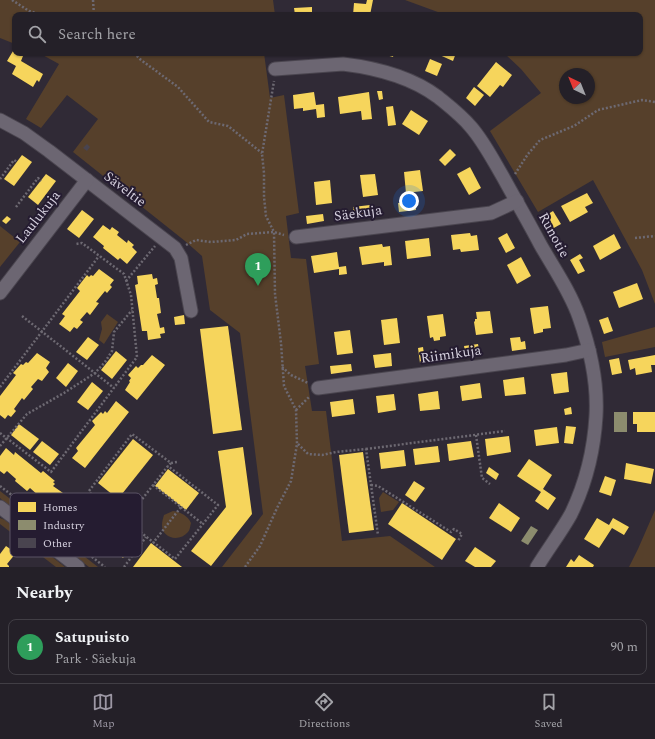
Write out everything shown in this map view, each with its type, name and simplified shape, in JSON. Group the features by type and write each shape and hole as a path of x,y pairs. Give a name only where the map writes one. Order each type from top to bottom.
{"street":[{"name":"Runotie","path":"276,69 343,64 381,71 411,81 436,95 456,112 480,139 517,201 573,304 589,350 594,382 596,416 589,464 582,488 561,531 537,567"},
{"name":"Säveltie","path":"0,120 24,133 49,150 175,248 181,258 191,311"},
{"name":"Laulukuja","path":"0,293 87,180"},
{"name":"Säekuja","path":"296,238 491,212 517,201"},
{"name":"Riimikuja","path":"318,388 566,355 589,350"},
{"path":"0,507 10,515"},
{"path":"65,557 78,567"}],"path":[{"path":"12,0 29,12"},
{"path":"93,0 94,12"},
{"path":"137,56 178,87 209,122 228,126 262,154"},
{"path":"245,567 260,546 291,481 298,444 296,410 284,386 281,343 275,294 274,232 266,216 262,154 276,69"},
{"path":"512,178 528,154 540,140 574,126 598,110 642,100 655,102"},
{"path":"0,179 14,160 17,162"},
{"path":"16,207 32,189 38,178 41,181"},
{"path":"185,245 196,240 211,242 236,240 247,234 274,232 296,238"},
{"path":"635,238 655,236"},
{"path":"126,281 162,238"},
{"path":"0,433 51,472 138,357 131,295 124,274 82,243 76,244"},
{"path":"0,387 99,256"},
{"path":"0,446 27,414 95,373 112,351 114,332 132,309"},
{"path":"22,316 114,388"},
{"path":"282,366 291,375 318,388 296,410"},
{"path":"298,444 308,454 322,455 505,431"},
{"path":"90,493 89,491 132,434 171,463"},
{"path":"476,434 482,478 490,484"},
{"path":"366,449 378,535"},
{"path":"142,499 168,466 171,463 178,462"},
{"path":"142,534 175,559 218,505 168,466"},
{"path":"153,485 203,524"},
{"path":"371,485 378,486 451,532 454,529 458,530 462,534 458,542"},
{"path":"0,486 10,494"},
{"path":"153,542 181,507"},
{"path":"142,542 146,537"},
{"path":"92,557 105,567"},
{"path":"124,567 131,557"}],"shaded area":[{"path":"0,0 273,0 275,12 12,12 12,43 0,38"},
{"path":"405,0 655,0 655,304 642,270 593,180 538,212 490,131 541,93 521,69 507,56 643,56 643,12 438,12"},
{"path":"44,56 264,56 270,98 284,95 299,213 286,216 291,258 306,259 319,364 305,366 312,411 326,411 342,541 390,536 435,567 222,567 263,514 240,333 210,310 202,256 73,152 98,119 67,95 41,128 26,119 59,64"},
{"path":"0,226 20,242 0,267"},
{"path":"107,314 118,322 104,344 99,340 102,329 101,322"},
{"path":"655,327 655,347 605,357 602,342"},
{"path":"0,491 10,499 10,506 3,501 0,498"},
{"path":"383,492 399,502 393,510 381,512 379,498"},
{"path":"655,510 655,567 629,567 638,549"},
{"path":"173,511 184,515 191,523 189,531 181,537 172,538 163,530 162,524 164,515"},
{"path":"0,518 5,520 10,524 10,532 0,524"},
{"path":"43,557 52,557 65,567 56,567"},
{"path":"76,557 85,557 98,567 89,567"}],"building: Homes":[{"path":"367,0 373,0 371,12 353,12 354,3 366,4"},
{"path":"312,7 312,12 295,12 294,8"},
{"path":"12,53 12,56 23,56 21,61 43,74 39,82 37,80 33,87 12,74 16,66 7,61"},
{"path":"442,56 455,56 453,61"},
{"path":"430,59 442,64 437,76 425,71"},
{"path":"496,62 512,75 503,87 500,85 490,97 477,86"},
{"path":"474,87 484,95 475,106 466,98"},
{"path":"377,91 382,91 383,99 379,100"},
{"path":"314,92 316,105 324,104 325,117 317,118 316,109 303,111 303,108 294,109 293,95"},
{"path":"369,92 372,119 362,120 361,111 340,114 338,97"},
{"path":"393,106 396,125 388,126 386,107"},
{"path":"411,110 428,121 419,135 402,124"},
{"path":"450,149 456,155 445,166 439,160"},
{"path":"22,155 32,162 14,186 4,179"},
{"path":"470,167 481,188 469,195 457,174"},
{"path":"420,170 423,191 406,193 404,172"},
{"path":"46,174 56,181 38,205 28,197"},
{"path":"375,174 378,195 363,197 360,175"},
{"path":"330,180 332,203 316,205 314,182"},
{"path":"587,193 593,203 585,207 588,212 570,222 561,206"},
{"path":"415,201 416,210 399,212 398,203"},
{"path":"370,205 371,216 354,218 353,207"},
{"path":"82,210 94,219 79,238 67,229"},
{"path":"553,211 561,224 552,229 545,216"},
{"path":"323,214 324,221 307,224 306,216"},
{"path":"7,216 11,219 6,224 2,221"},
{"path":"103,225 110,230 112,227 119,232 117,235 127,243 128,240 134,245 132,247 137,252 127,264 120,258 118,260 103,248 104,246 93,237"},
{"path":"470,233 471,236 477,235 479,250 461,252 460,249 453,250 451,235"},
{"path":"507,233 515,248 506,253 498,238"},
{"path":"614,234 621,248 600,260 593,246"},
{"path":"429,238 431,256 407,259 405,241"},
{"path":"382,244 383,247 390,246 392,265 384,266 384,262 362,265 359,247"},
{"path":"337,252 339,267 346,266 347,274 339,275 339,269 314,273 311,256"},
{"path":"580,254 583,258 579,260 585,271 578,274 570,260"},
{"path":"521,257 531,276 517,284 507,265"},
{"path":"99,269 114,280 110,285 112,287 107,293 105,291 96,302 99,303 90,315 87,312 80,320 83,322 77,329 74,327 70,332 59,324 65,316 62,314 80,291 77,288 87,275 89,277 91,275 93,276"},
{"path":"152,274 153,279 157,278 158,284 155,285 161,313 157,314 160,328 164,327 165,333 160,334 161,338 148,340 147,331 142,331 135,285 138,284 137,276"},
{"path":"637,283 643,299 619,308 613,292"},
{"path":"548,306 551,328 543,329 543,332 534,334 530,308"},
{"path":"490,311 493,333 476,335 474,322 475,319 477,319 476,312"},
{"path":"443,314 446,336 440,337 440,340 434,341 433,337 430,338 427,316"},
{"path":"184,315 185,324 175,325 174,317"},
{"path":"608,317 613,331 604,334 599,320"},
{"path":"397,318 400,343 384,345 381,320"},
{"path":"228,326 242,430 213,434 200,329"},
{"path":"350,330 353,353 337,355 334,332"},
{"path":"88,337 99,345 87,360 76,352"},
{"path":"520,337 521,342 525,341 526,349 512,351 510,338"},
{"path":"478,344 480,355 466,358 464,346"},
{"path":"423,347 424,354 437,352 438,360 420,363 418,348"},
{"path":"116,351 127,360 112,379 101,370"},
{"path":"37,353 50,362 46,368 49,372 42,381 38,379 31,387 33,389 24,400 22,398 14,409 16,411 11,417 8,415 5,419 0,415 0,396 16,375 13,373 21,364 23,365 26,362 28,363"},
{"path":"391,353 392,366 375,368 373,355"},
{"path":"152,355 165,365 137,400 125,390 131,378 128,375 136,366 138,368 143,365"},
{"path":"655,355 655,365 651,365 652,372 636,375 635,368 630,370 628,360"},
{"path":"619,358 622,373 612,375 609,360"},
{"path":"68,363 78,371 66,387 56,378"},
{"path":"351,364 352,371 331,374 330,366"},
{"path":"567,372 569,392 554,394 551,374"},
{"path":"524,377 526,394 505,396 503,380"},
{"path":"92,382 103,391 88,410 77,402"},
{"path":"480,383 482,398 462,401 460,386"},
{"path":"438,391 440,409 420,411 418,394"},
{"path":"394,394 396,410 378,413 376,396"},
{"path":"353,399 355,414 332,417 330,402"},
{"path":"116,401 129,412 85,468 72,458 78,451 76,448 95,425 92,421 101,412 103,414 105,411 107,413"},
{"path":"571,407 572,414 565,415 564,409"},
{"path":"633,412 655,412 655,432 637,432 637,424 633,424"},
{"path":"19,424 39,439 30,450 11,435"},
{"path":"566,426 576,427 573,444 564,443"},
{"path":"557,427 559,443 536,446 534,430"},
{"path":"509,436 511,452 487,456 485,439"},
{"path":"133,439 153,455 123,493 110,493 98,483"},
{"path":"42,441 59,454 50,465 33,452"},
{"path":"471,441 474,457 449,461 447,444"},
{"path":"438,446 440,462 415,465 413,449"},
{"path":"243,447 252,514 211,566 191,551 226,507 218,451"},
{"path":"6,448 14,455 15,452 41,473 43,471 55,481 53,482 55,484 53,486 63,493 36,493 30,488 27,491 15,481 16,479 7,471 4,474 0,471 0,456"},
{"path":"404,450 406,466 381,469 379,453"},
{"path":"363,452 374,530 349,533 339,455"},
{"path":"529,459 552,475 543,489 556,498 548,510 535,501 541,492 517,476"},
{"path":"626,463 654,469 651,484 624,479"},
{"path":"489,467 499,474 496,480 486,473"},
{"path":"168,469 199,493 186,510 155,486"},
{"path":"605,476 616,480 611,496 599,492"},
{"path":"414,481 425,488 415,502 405,495"},
{"path":"402,503 456,539 442,560 388,524"},
{"path":"499,503 520,518 511,532 489,518"},
{"path":"597,518 609,525 613,518 629,527 624,535 612,528 599,548 584,539"},
{"path":"151,543 182,567 133,567"},
{"path":"6,546 10,549 10,557 13,557 7,564 9,567 0,567 0,554"},
{"path":"475,547 496,561 491,567 475,567 465,561"},
{"path":"579,555 594,565 593,567 566,567 571,559 574,562"}],"building: Industry":[{"path":"614,412 627,412 627,432 614,432"},
{"path":"531,526 538,530 528,545 521,541"}],"building: Other":[{"path":"87,144 90,147 87,151 83,148"}],"place":[{"name":"Satupuisto","path":"258,286"}]}
